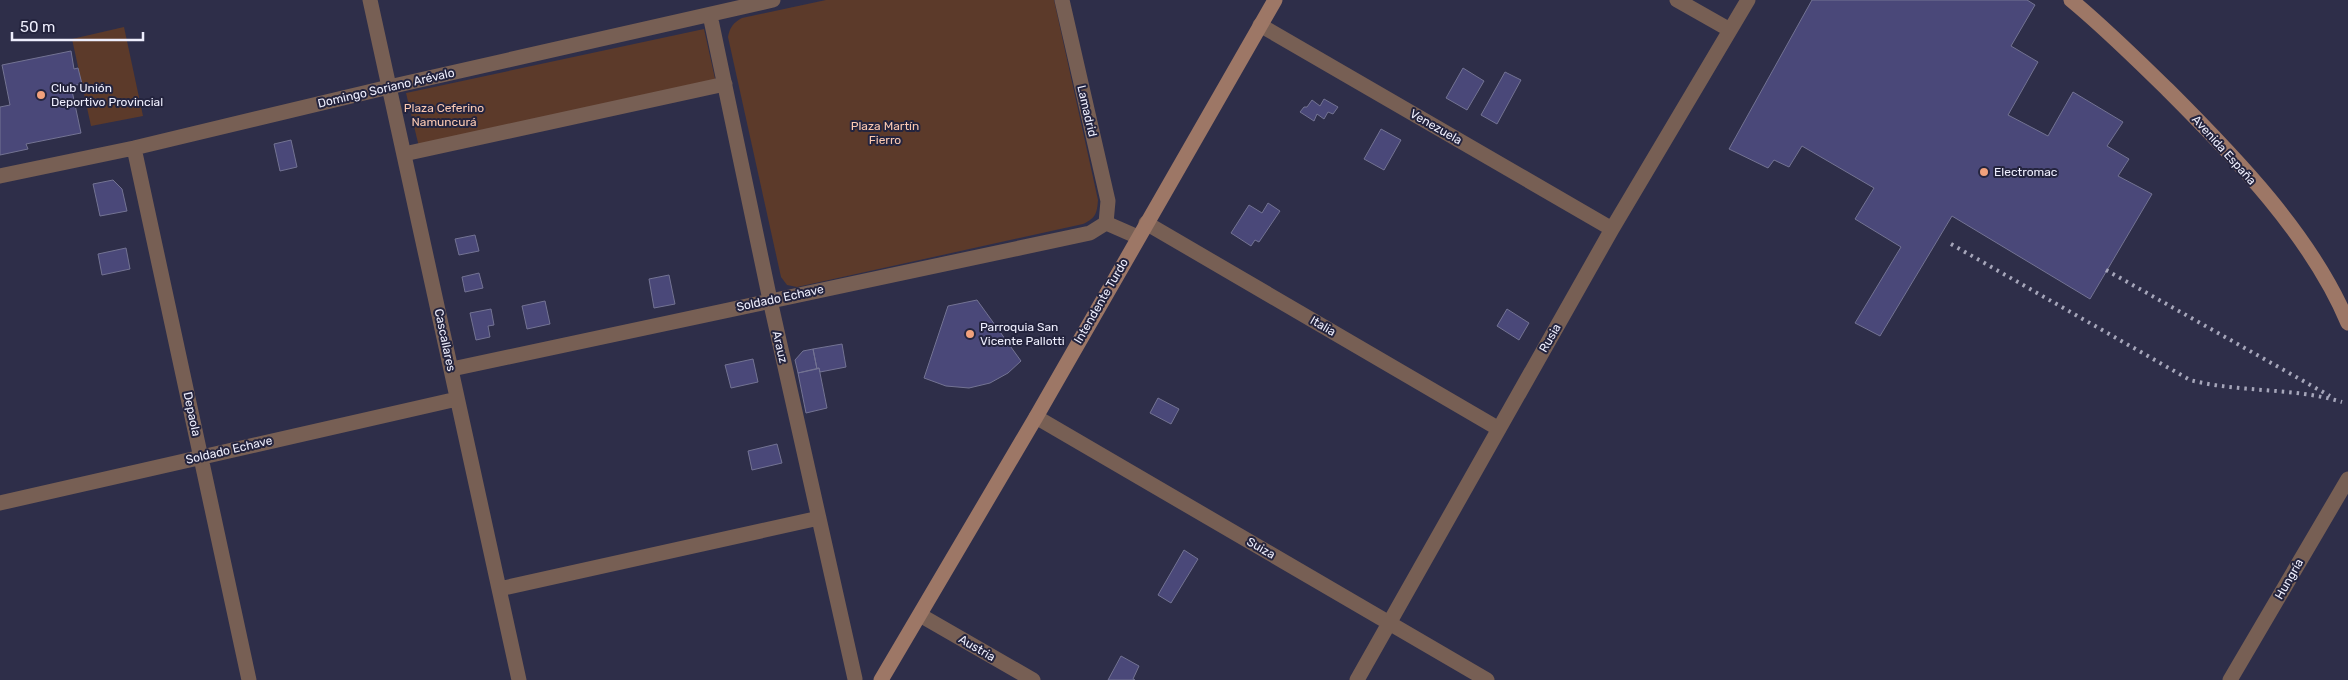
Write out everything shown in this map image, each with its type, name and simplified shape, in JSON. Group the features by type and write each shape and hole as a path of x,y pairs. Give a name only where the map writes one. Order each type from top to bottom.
{"street":[{"name":"Cascallares","path":"370,0 519,680"},
{"name":"Domingo Soriano Arévalo","path":"0,176 134,148 389,87 773,0"},
{"name":"Lamadrid","path":"1062,0 1108,201 1106,222"},
{"name":"Intendente Turdo","path":"881,680 1036,417 1274,0"},
{"path":"1677,0 1730,30"},
{"name":"Rusia","path":"1358,680 1612,229 1748,0"},
{"name":"Avenida España","path":"2071,0 2122,45 2204,126 2240,166 2298,236 2329,285 2348,323"},
{"name":"Arauz","path":"710,14 770,300 854,680"},
{"name":"Venezuela","path":"1260,25 1612,229"},
{"path":"404,154 725,84"},
{"name":"Depaola","path":"134,148 202,456 248,680"},
{"path":"1106,222 1138,237"},
{"name":"Soldado Echave","path":"452,369 770,300 1090,234 1106,222"},
{"name":"Italia","path":"1146,223 1499,429"},
{"name":"Soldado Echave","path":"0,503 457,399"},
{"name":"Suiza","path":"1036,417 1487,680"},
{"name":"Hungría","path":"2230,680 2348,479"},
{"path":"499,589 819,518"},
{"name":"Austria","path":"920,615 1033,680"}],"green space":[{"name":"Plaza Martín Fierro","path":"826,0 1054,0 1098,200 1096,212 1091,220 1083,224 797,287 787,285 781,277 728,37 732,26 742,18"},
{"path":"124,27 143,116 91,126 72,39"},
{"name":"Plaza Ceferino Namuncurá","path":"704,29 716,83 420,151 406,93"}],"building":[{"name":"Electromac","path":"1812,0 2027,0 2035,5 2011,46 2038,62 2008,115 2048,136 2073,92 2123,122 2107,146 2129,159 2118,176 2152,194 2090,299 1952,216 1880,336 1855,323 1901,247 1855,219 1874,188 1802,146 1789,167 1774,160 1768,168 1729,149"},
{"name":"Club Unión Deportivo Provincial","path":"71,51 74,69 78,68 82,84 71,86 81,133 26,144 28,149 0,155 0,107 10,105 2,65"},
{"path":"1463,68 1484,81 1467,110 1446,98"},
{"path":"1505,72 1521,80 1497,124 1481,115"},
{"path":"1324,99 1338,107 1333,114 1328,112 1324,119 1317,114 1314,121 1300,112 1312,100 1320,106"},
{"path":"1381,129 1401,140 1384,170 1364,159"},
{"path":"291,140 297,167 280,171 274,144"},
{"path":"113,180 122,189 127,211 100,216 93,184"},
{"path":"1268,203 1280,211 1259,242 1255,240 1251,246 1231,233 1249,205 1262,213"},
{"path":"475,235 479,251 459,255 455,239"},
{"path":"126,248 130,269 102,275 98,254"},
{"path":"479,273 483,288 465,292 462,277"},
{"path":"669,275 675,304 654,308 649,279"},
{"name":"Parroquia San Vicente Pallotti","path":"977,300 1021,361 1008,373 990,383 969,388 946,386 924,378 948,306"},
{"path":"545,301 550,324 527,329 522,306"},
{"path":"491,309 494,325 488,326 490,337 476,340 470,313"},
{"path":"1507,309 1529,323 1519,340 1497,326"},
{"path":"842,344 846,367 820,372 819,368 817,369 813,349"},
{"path":"813,349 817,369 798,373 795,360 803,351"},
{"path":"753,359 758,382 731,388 725,365"},
{"path":"819,368 827,408 806,413 798,373"},
{"path":"1158,398 1179,409 1171,424 1150,413"},
{"path":"777,444 782,463 752,470 748,451"},
{"path":"1184,550 1198,559 1171,603 1158,595"},
{"path":"1121,656 1139,666 1133,679 1135,680 1108,680"}],"railway":[{"path":"1951,244 2190,380 2228,387 2305,394 2342,402"},
{"path":"2106,270 2330,396"}],"place":[{"name":"Club Unión Deportivo Provincial","path":"41,95"},
{"name":"Electromac","path":"1984,172"},
{"name":"Parroquia San Vicente Pallotti","path":"970,334"}]}
